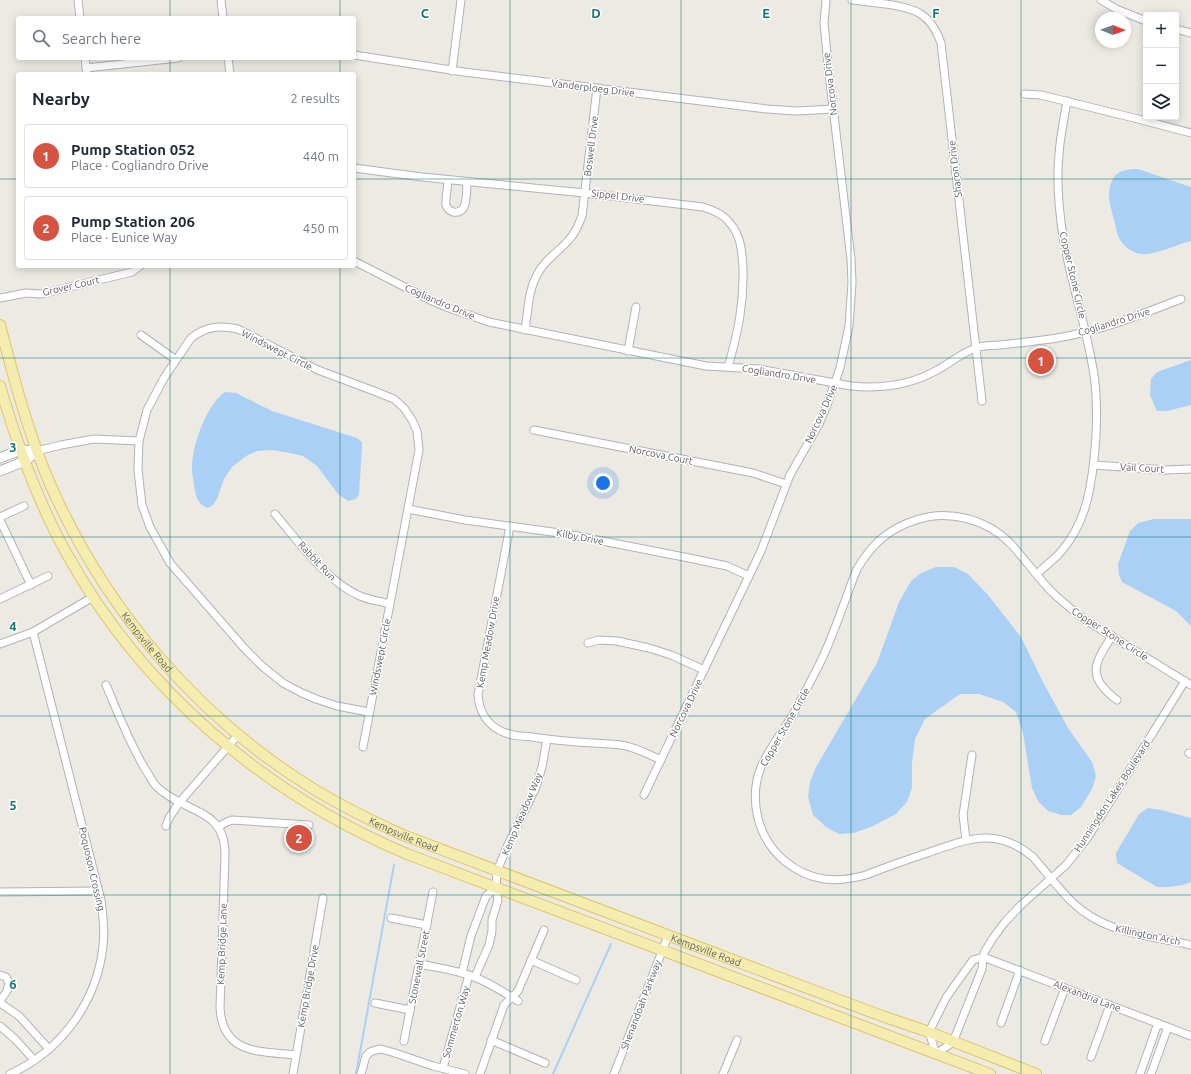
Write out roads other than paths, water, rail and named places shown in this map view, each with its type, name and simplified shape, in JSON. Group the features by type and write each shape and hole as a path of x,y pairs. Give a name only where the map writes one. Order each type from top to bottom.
{"main road":[{"name":"Kempsville Road","path":"0,325 21,401 50,483 72,530 97,574 126,617 175,674 211,711 238,735 270,760 312,788 357,813 409,838 882,1016 930,1032 1036,1074"},
{"name":"Kempsville Road","path":"0,386 24,461 66,554 115,629 148,669 183,706 227,746 281,787 336,821 407,854 990,1074"}],"street":[{"path":"78,0 80,16"},
{"path":"220,0 223,16"},
{"path":"452,71 461,0"},
{"name":"Norcova Drive","path":"644,795 767,537 786,484 819,424 835,383 844,354 849,326 852,259 825,32 826,0"},
{"name":"Sharon Drive","path":"852,0 908,7 930,21 941,43 982,401"},
{"path":"1101,0 1116,9 1143,20"},
{"path":"1179,30 1191,33"},
{"name":"Vanderploeg Drive","path":"356,55 452,71 789,111 833,109"},
{"path":"85,60 87,71 164,60"},
{"path":"228,60 230,72"},
{"name":"Boswell Drive","path":"525,330 532,287 536,275 572,236 582,216 598,88"},
{"path":"1025,94 1041,95 1191,133"},
{"name":"Copper Stone Circle","path":"1037,574 1059,553 1072,536 1084,513 1092,486 1097,430 1094,375 1063,237 1059,203 1059,156 1067,102"},
{"name":"Sippel Drive","path":"356,168 466,182 585,192 703,207 713,210 729,221 737,234 743,259 744,282 742,312 728,367"},
{"path":"448,180 446,206 454,212 464,208 466,201 466,182"},
{"name":"Cogliandro Drive","path":"356,262 449,308 488,322 706,366 759,369 863,387 898,385 917,380 931,374 976,348 1043,340 1100,329 1135,318 1181,299"},
{"name":"Grover Court","path":"0,298 26,293 41,294 132,272 137,268"},
{"path":"628,351 636,307"},
{"name":"Windswept Circle","path":"363,747 418,450 416,431 412,420 404,408 394,399 374,390 318,370 238,329 223,326 209,328 191,338 164,378 147,410 139,441 138,470 142,505 150,527 170,562 245,649 270,673 283,683 316,700 337,706 369,712"},
{"path":"141,335 176,360"},
{"name":"Norcova Court","path":"534,430 753,473 786,484"},
{"path":"0,471 24,461 38,451 61,444 94,439 139,441"},
{"path":"0,458 20,450 38,451"},
{"name":"Vail Court","path":"1094,465 1165,470 1191,469"},
{"path":"0,517 24,506"},
{"name":"Kilby Drive","path":"408,509 465,520 567,534 720,564 749,576"},
{"name":"Rabbit Run","path":"275,514 335,581 359,596 390,604"},
{"name":"Copper Stone Circle","path":"1052,878 1026,851 1010,842 993,838 966,840 866,875 838,880 824,879 808,875 796,869 784,861 767,842 760,826 756,810 757,780 764,762 799,704 819,665 857,569 864,556 886,534 902,525 928,517 951,516 975,521 992,529 1009,542 1056,596 1072,610 1188,683"},
{"path":"0,520 31,585"},
{"name":"Kemp Meadow Drive","path":"510,526 478,695 484,716 500,731 508,734 547,739 622,745 640,750 661,760"},
{"path":"0,599 48,576"},
{"path":"0,644 33,632 93,597"},
{"name":"Poquoson Crossing","path":"10,1074 49,1049 72,1024 84,1007 93,988 100,967 104,945 104,922 101,900 33,632"},
{"path":"1112,636 1100,655 1095,670 1098,680 1104,689 1117,700"},
{"path":"588,643 599,640 607,640 649,648 671,655 704,670"},
{"name":"Hunningdon Lakes Boulevard","path":"953,1042 982,969 983,956 993,938 1020,906 1066,864 1088,837 1188,683"},
{"name":"Kemp Bridge Lane","path":"106,685 136,753 156,786 179,803 198,811 210,819 218,827 223,837 225,846 220,1008 223,1026 232,1040 245,1048 296,1055"},
{"path":"166,826 169,818 179,803 238,735"},
{"name":"Kemp Meadow Way","path":"496,888 497,872 507,847 536,787 542,768 547,739"},
{"path":"966,840 963,815 972,756"},
{"path":"218,827 232,820 309,825"},
{"name":"Killington Arch","path":"1052,878 1072,902 1093,918 1113,928 1191,945"},
{"name":"Sommerton Way","path":"443,1068 469,975 471,936 486,896 496,888 498,900 492,920 489,945 469,975"},
{"path":"0,892 98,891"},
{"name":"Stonewall Street","path":"404,1041 433,892"},
{"name":"Kemp Bridge Drive","path":"293,1074 323,898"},
{"path":"391,918 427,926"},
{"path":"480,1074 504,1005 514,999 544,930"},
{"name":"Shenandoah Parkway","path":"614,1074 668,936"},
{"name":"Hunningdon Lakes Boulevard","path":"930,1032 946,998 955,985 973,960 983,956"},
{"name":"Alexandria Lane","path":"983,956 1191,1036"},
{"path":"531,960 576,980"},
{"path":"420,964 469,975 496,987 514,999"},
{"path":"1001,1023 1020,970"},
{"path":"0,975 6,977 9,983 7,992 0,1002 19,1016 49,1049"},
{"path":"1045,1041 1065,988"},
{"path":"375,1003 410,1010"},
{"path":"1091,1057 1110,1005"},
{"path":"1140,1074 1158,1023"},
{"path":"0,1026 16,1040 34,1060"},
{"path":"1151,1074 1168,1027"},
{"path":"930,1032 936,1054 953,1042"},
{"path":"491,1040 545,1062"},
{"path":"723,1074 737,1040"},
{"path":"361,1074 366,1056 370,1052 381,1049 419,1062 465,1074"}],"water":[{"path":"1138,169 1191,187 1191,241 1159,252 1146,254 1134,252 1123,244 1118,235 1110,205 1109,193 1115,176 1118,173"},
{"path":"1191,360 1191,405 1167,411 1157,411 1150,395 1151,379 1157,372"},
{"path":"225,392 236,393 272,411 357,438 362,442 359,494 356,499 348,501 338,494 317,466 303,456 271,450 257,451 246,456 232,467 224,479 217,499 212,506 207,508 201,504 196,494 192,474 194,450 206,417 218,398"},
{"path":"1154,519 1191,519 1191,626 1176,611 1122,582 1119,575 1118,564 1130,531 1138,523"},
{"path":"936,567 954,567 968,574 988,595 1021,637 1068,728 1092,762 1096,776 1092,789 1081,807 1071,815 1061,815 1048,811 1038,801 1032,788 1023,733 1016,712 1003,702 979,694 960,694 925,719 915,739 912,763 912,788 907,802 896,814 873,826 854,833 839,834 826,827 813,815 808,797 810,782 816,767 877,663 899,602 911,581 921,573"},
{"path":"1148,808 1191,818 1191,882 1183,885 1157,887 1117,863 1116,853 1139,814"}],"waterway":[{"path":"356,1074 394,865"},
{"path":"553,1074 611,944"}],"place":[{"name":"Pump Station 052","path":"1041,361"},
{"name":"Pump Station 206","path":"299,838"}]}
